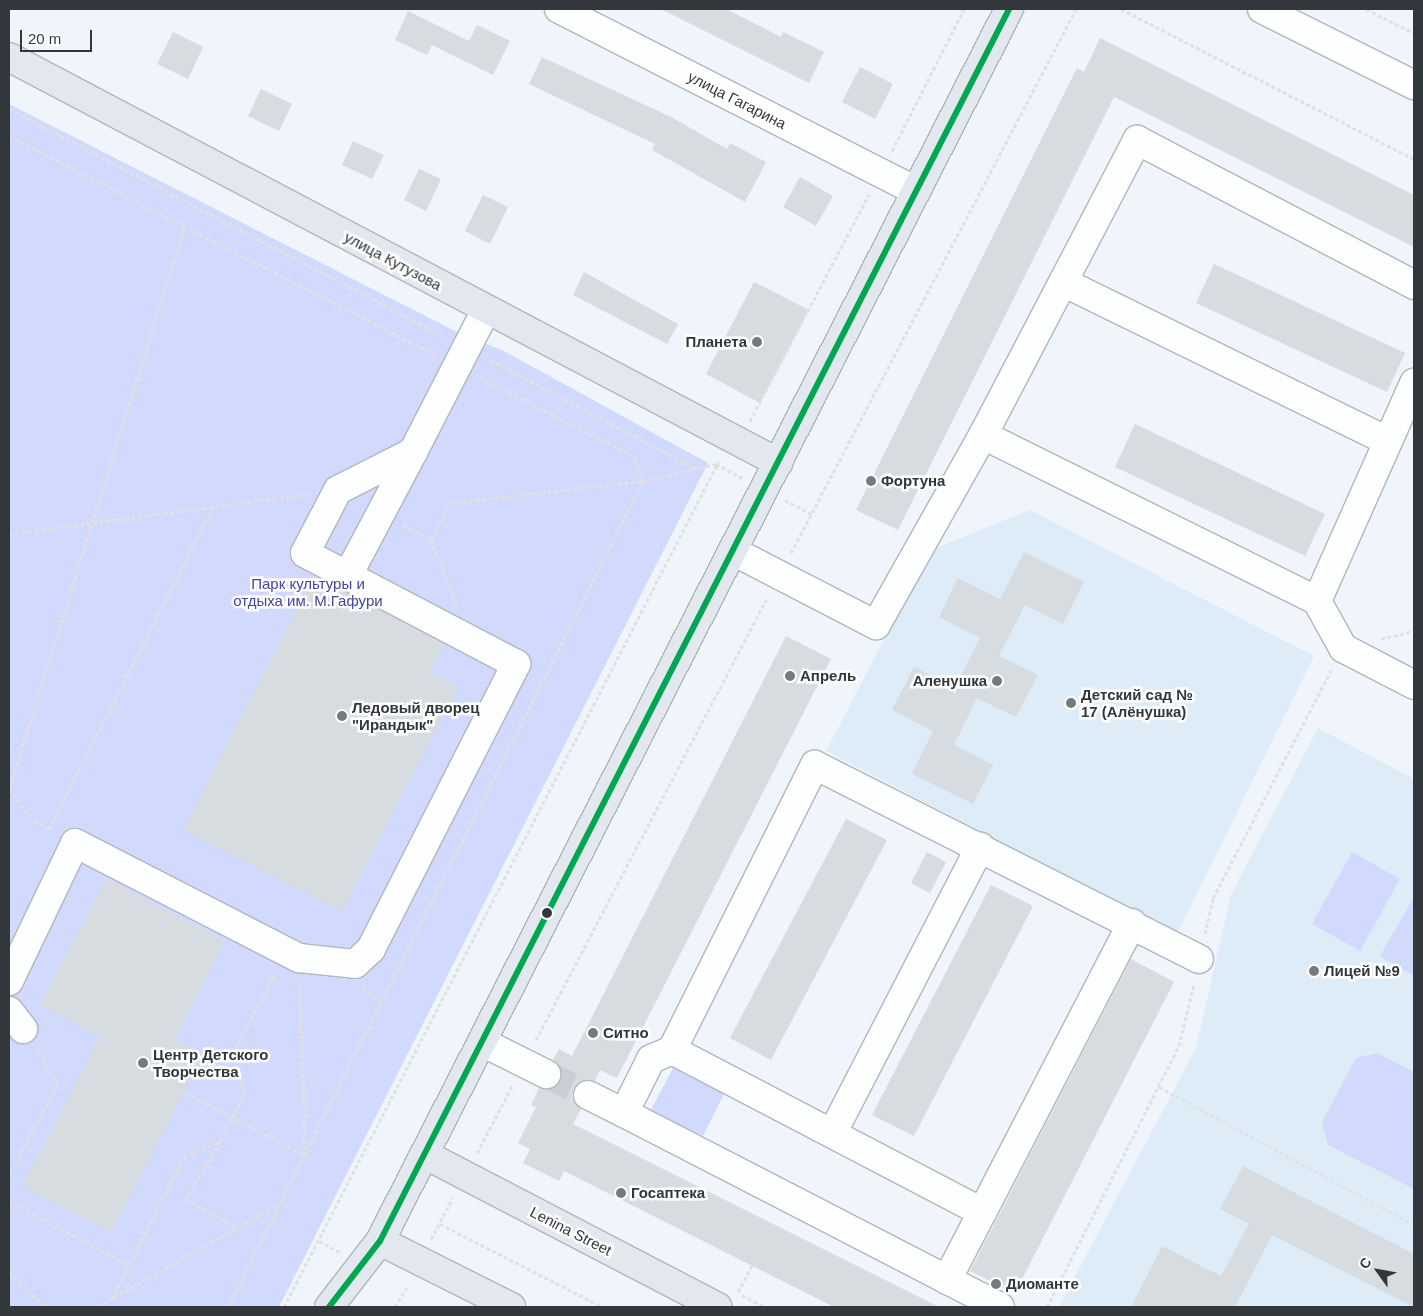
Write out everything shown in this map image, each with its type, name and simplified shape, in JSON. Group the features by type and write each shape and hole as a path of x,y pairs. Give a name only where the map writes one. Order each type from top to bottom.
{"main road":[{"path":"329,1307 380,1241 1009,9"},
{"name":"улица Кутузова","path":"9,58 486,310 779,462"},
{"name":"Lenina Street","path":"424,1154 465,1176 728,1300"},
{"path":"380,1241 510,1307"}],"street":[{"name":"улица Гагарина","path":"559,9 916,191"},
{"path":"1262,9 1414,85"},
{"path":"733,552 876,625 983,434 1137,140 1414,285"},
{"path":"1062,282 1387,441"},
{"path":"348,575 486,310"},
{"path":"1318,601 1414,383"},
{"path":"983,434 1318,601 1343,648 1414,685"},
{"path":"9,981 75,843 292,955 355,964 371,949 516,664 305,553 338,490 413,452"},
{"path":"624,1113 651,1059 672,1050 815,765 1132,923 1199,959"},
{"path":"834,1132 980,847"},
{"path":"947,1280 1132,923"},
{"path":"482,1042 535,1068"},
{"path":"672,1050 834,1132 982,1212"},
{"path":"588,1094 1000,1307"}],"path":[{"path":"284,1307 716,464 739,442 964,9"},
{"path":"603,1307 440,1224 465,1176 535,1068 779,575 1076,9"},
{"path":"1121,9 1414,159"},
{"path":"1366,9 1414,34"},
{"path":"9,109 462,357 634,456 643,481 228,1307"},
{"path":"9,136 184,226 697,469"},
{"path":"75,843 34,821 9,789 184,226"},
{"path":"431,540 450,503 643,481 716,464"},
{"path":"9,534 338,490"},
{"path":"49,829 213,507"},
{"path":"381,513 431,540 470,639"},
{"path":"292,955 305,1155"},
{"path":"237,1228 186,1199 244,1095 236,1048 292,955"},
{"path":"9,1175 58,1084 16,1020"},
{"path":"1158,1087 1414,1225"},
{"path":"184,1092 305,1155"},
{"path":"112,1299 184,1157 220,1141"},
{"path":"9,1201 129,1265"},
{"path":"97,1307 281,1203"},
{"path":"728,1300 752,1266"},
{"path":"9,1272 45,1307"},
{"path":"395,1307 407,1285"},
{"path":"753,1301 753,1307"}],"shaded area":[{"name":"Детский сад № 17 (Алёнушка)","path":"1030,510 1314,656 1177,934 826,751 931,550"},
{"name":"Лицей №9","path":"1318,728 1414,779 1414,1307 1059,1307 1196,1048 1231,895"}],"green space":[{"name":"Парк культуры и отдыха им. М.Гафури","path":"9,104 457,332 504,351 708,463 279,1307 9,1307"},
{"path":"1352,852 1400,879 1360,951 1312,924"},
{"path":"1414,897 1414,976 1380,956"},
{"path":"1377,1053 1414,1072 1414,1189 1328,1145 1322,1122 1356,1058"},
{"path":"673,1068 724,1094 703,1136 651,1110"}],"building":[{"path":"661,9 726,9 781,37 783,32 824,52 809,83"},
{"path":"408,11 469,41 477,25 510,41 493,75 432,45 427,55 395,40"},
{"path":"173,32 203,47 188,79 157,64"},
{"path":"1100,38 1414,195 1414,247 1114,97 898,530 856,510 1077,68 1084,72"},
{"path":"542,57 671,117 727,149 730,143 766,162 745,202 652,150 655,144 529,84"},
{"path":"860,67 893,84 875,119 842,102"},
{"path":"261,89 292,104 279,131 248,116"},
{"path":"353,141 384,155 372,179 342,165"},
{"path":"419,169 441,179 426,211 404,200"},
{"path":"800,177 833,196 816,226 783,207"},
{"path":"483,195 508,207 490,244 465,231"},
{"path":"1214,264 1405,353 1387,392 1196,303"},
{"path":"584,272 678,324 667,344 573,295"},
{"name":"Планета","path":"754,282 809,310 760,403 706,374"},
{"path":"1135,424 1325,514 1305,556 1115,467"},
{"name":"Аленушка","path":"1024,552 1084,582 1063,624 1025,605 999,656 1038,675 1016,717 977,698 954,745 993,765 973,804 912,774 933,731 892,710 914,667 955,688 980,638 939,617 958,578 1000,599"},
{"name":"Ледовый дворец \"Ирандык\"","path":"314,576 444,644 429,672 458,687 342,911 183,830"},
{"path":"786,636 831,659 617,1078 600,1070 595,1081 587,1080 574,1088 572,1096 581,1109 573,1124 939,1307 834,1307 564,1171 559,1181 523,1163 530,1149 518,1143 536,1107 531,1105 539,1088 547,1090 560,1081 562,1073 553,1060 559,1049 572,1056"},
{"path":"846,819 887,840 771,1060 730,1038"},
{"path":"927,852 946,862 930,893 911,883"},
{"name":"Центр Детского Творчества","path":"106,879 225,941 174,1040 203,1055 111,1233 22,1187 100,1037 40,1005"},
{"path":"991,885 1033,906 914,1136 872,1115"},
{"path":"1131,959 1174,982 1015,1293 970,1271"},
{"path":"1243,1166 1414,1254 1414,1307 1272,1235 1235,1307 1131,1307 1162,1246 1221,1276 1249,1224 1220,1209"}],"tunnel":[{"path":"546,1074 588,1095"}],"transit line":[{"path":"329,1307 380,1241 1009,9"}],"place":[{"name":"Планета","path":"757,342"},
{"name":"Фортуна","path":"871,481"},
{"name":"Апрель","path":"790,676"},
{"name":"Аленушка","path":"997,681"},
{"name":"Детский сад № 17 (Алёнушка)","path":"1071,703"},
{"name":"Ледовый дворец \"Ирандык\"","path":"342,716"},
{"name":"Лицей №9","path":"1314,971"},
{"name":"Ситно","path":"593,1033"},
{"name":"Центр Детского Творчества","path":"143,1063"},
{"name":"Госаптека","path":"621,1193"},
{"name":"Диоманте","path":"996,1284"}]}
